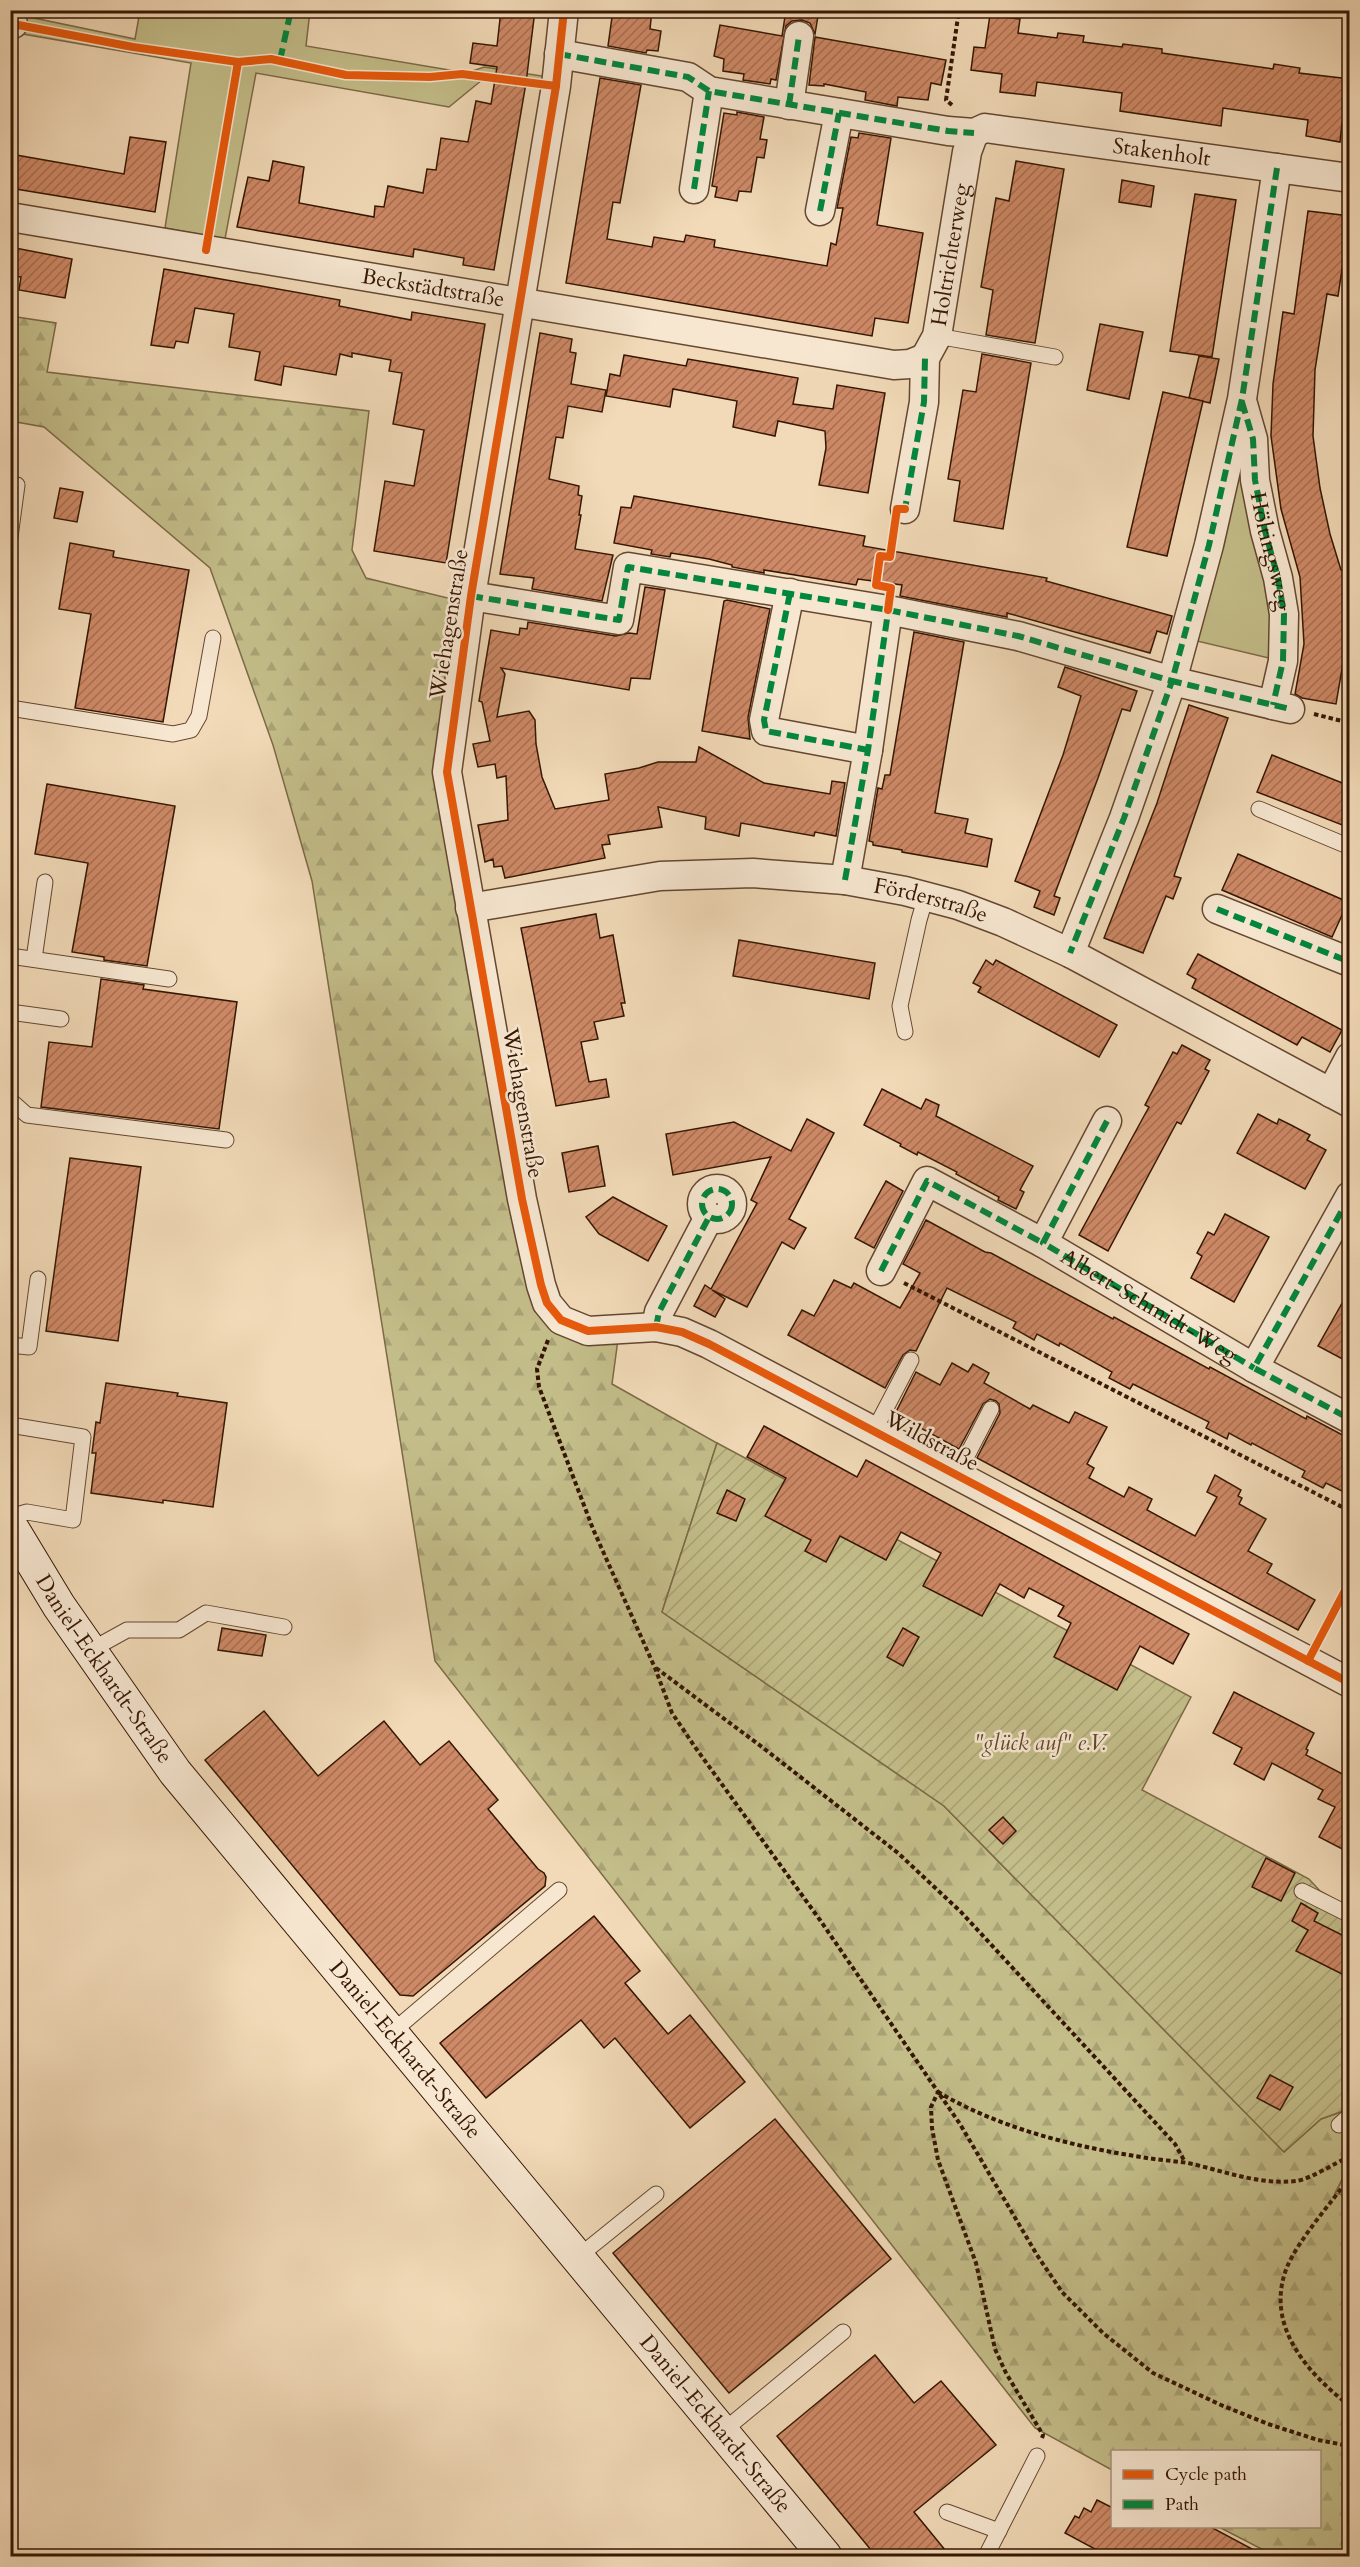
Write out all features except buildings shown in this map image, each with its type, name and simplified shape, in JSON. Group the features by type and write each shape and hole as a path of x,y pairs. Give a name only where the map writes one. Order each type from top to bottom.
{"street":[{"name":"Wiehagenstraße","path":"561,1320 548,1303 541,1285 531,1241 447,772 471,596 556,86 564,10"},
{"path":"789,105 799,36"},
{"path":"559,54 688,77 709,91 948,131 974,133"},
{"path":"694,189 709,91"},
{"path":"820,211 839,113"},
{"name":"Stakenholt","path":"974,133 985,128 1350,178"},
{"name":"Holtrichterweg","path":"905,510 931,347 967,152 974,133"},
{"name":"Höltingsweg","path":"1070,953 1124,818 1172,681 1209,545 1242,399 1277,168"},
{"name":"Beckstädtstraße","path":"10,217 518,304 894,365 910,364 931,347"},
{"name":"Höltingsweg","path":"1242,399 1253,439 1255,480 1284,614 1282,707"},
{"path":"471,596 619,620 628,567 888,610 1018,636 1172,681 1282,707"},
{"path":"790,593 764,720 766,731 868,750"},
{"path":"845,880 868,750 888,610"},
{"name":"Förderstraße","path":"470,908 660,876 753,873 845,880 926,896 1003,922 1070,953 1340,1098"},
{"path":"1217,909 1350,962"},
{"path":"1340,1098 1350,1057"},
{"name":"Albert-Schmidt-Weg","path":"1043,1243 1107,1121"},
{"name":"Albert-Schmidt-Weg","path":"880,1270 927,1181 1043,1243 1254,1368 1350,1419"},
{"name":"Albert-Schmidt-Weg","path":"1254,1368 1350,1196"},
{"path":"656,1327 659,1312 709,1217"},
{"name":"Wildstraße","path":"561,1320 588,1331 656,1327 682,1332 709,1344 1350,1683"},
{"name":"Daniel-Eckhardt-Straße","path":"10,1525 89,1651 175,1772 825,2556"}],"lane":[{"path":"931,347 1055,357"},
{"path":"10,484 17,485 10,537"},
{"path":"10,708 173,734 191,730 199,717 213,638"},
{"path":"1259,809 1350,847"},
{"path":"34,959 45,882"},
{"path":"905,1032 900,1006 926,896"},
{"path":"10,956 169,979"},
{"path":"10,1012 62,1019"},
{"path":"10,1100 27,1114 226,1140"},
{"path":"10,1345 29,1347 38,1279"},
{"path":"874,1431 911,1360"},
{"path":"957,1475 991,1409"},
{"path":"10,1425 83,1437 73,1520 27,1512 10,1517"},
{"path":"89,1651 127,1630 179,1630 206,1613 284,1628"},
{"path":"391,2033 559,1890"},
{"path":"1302,1891 1350,1915"},
{"path":"578,2257 656,2194"},
{"path":"722,2432 843,2332"},
{"path":"986,2556 1037,2456"},
{"path":"947,2512 999,2531"}],"path":[{"path":"959,10 946,100 964,114 974,133"},
{"path":"1282,707 1350,723"},
{"path":"880,1270 1350,1511"},
{"path":"561,1320 541,1355 537,1369 539,1387 593,1529 656,1668 672,1713 775,1856 960,2124 1037,2255 1062,2292 1103,2333 1153,2373 1268,2424 1318,2440 1350,2446"},
{"path":"656,1668 898,1853 961,1912 1056,2013 1174,2144 1186,2163"},
{"path":"938,2092 967,2109 1048,2137 1146,2158 1186,2163 1244,2178 1275,2182 1299,2181 1350,2156"},
{"path":"938,2092 931,2107 938,2160 976,2263 995,2349 1006,2373 1043,2435 1037,2456"},
{"path":"1350,2177 1288,2265 1282,2282 1281,2307 1284,2330 1297,2354 1317,2378 1350,2406"}],"green space":[{"path":"140,11 310,11 306,46 467,73 484,67 555,78 553,89 482,80 449,107 256,73 225,239 165,228 191,63 23,34 24,16 135,39"},
{"path":"10,316 56,323 47,372 369,411 352,550 366,578 456,600 445,716 545,1305 619,1332 612,1384 717,1443 662,1612 944,1806 1284,2152 1321,2119 1349,2109 1349,2166 1335,2193 1350,2197 1349,2556 1275,2556 1221,2528 1321,2528 1321,2450 1111,2450 1111,2469 1035,2428 435,1661 312,881 273,745 210,568 44,427 11,421"},
{"path":"1242,459 1268,559 1273,659 1197,641"},
{"name":"\"glück auf\" e.V.","path":"717,1443 1191,1697 1142,1790 1309,1879 1320,1891 1349,1907 1349,2109 1321,2119 1284,2152 944,1806 662,1612"},
{"path":"1349,2166 1349,2197 1335,2194"}],"marked path":[{"path":"280,60 291,10"},
{"path":"789,105 799,36"},
{"path":"559,54 688,77 709,91 948,131 974,133"},
{"path":"694,189 709,91"},
{"path":"820,211 839,113"},
{"path":"1277,168 1242,399 1209,545 1172,681 1290,709"},
{"path":"901,509 905,509 924,402 925,358"},
{"path":"1242,402 1253,439 1255,480 1284,614 1283,661 1273,705"},
{"path":"471,596 619,620 628,567 888,610 1018,636 1172,681 1124,818 1070,953"},
{"path":"790,593 764,720 766,731 868,750"},
{"path":"845,880 868,750 889,605"},
{"path":"1217,909 1350,962"},
{"path":"1107,1121 1043,1243 1254,1368"},
{"path":"881,1271 927,1181 1043,1243"},
{"path":"717,1189 723,1190 731,1198 732,1204 731,1210 723,1218 717,1219 711,1218 703,1210 702,1204 703,1198 711,1190 717,1189"},
{"path":"1350,1196 1254,1368 1350,1419"},
{"path":"656,1327 659,1312 709,1217"}],"cycle path":[{"path":"564,10 556,86 471,596 447,772 522,1199 547,1303 561,1320 588,1331 656,1327 682,1332 709,1344 1350,1683"},
{"path":"13,24 133,47 238,62 271,59 346,75 430,77 462,74 556,86"},
{"path":"206,250 238,62"},
{"path":"888,610 891,588 876,585 880,556 890,557 897,509 905,509"},
{"path":"1308,1661 1350,1581"}]}
